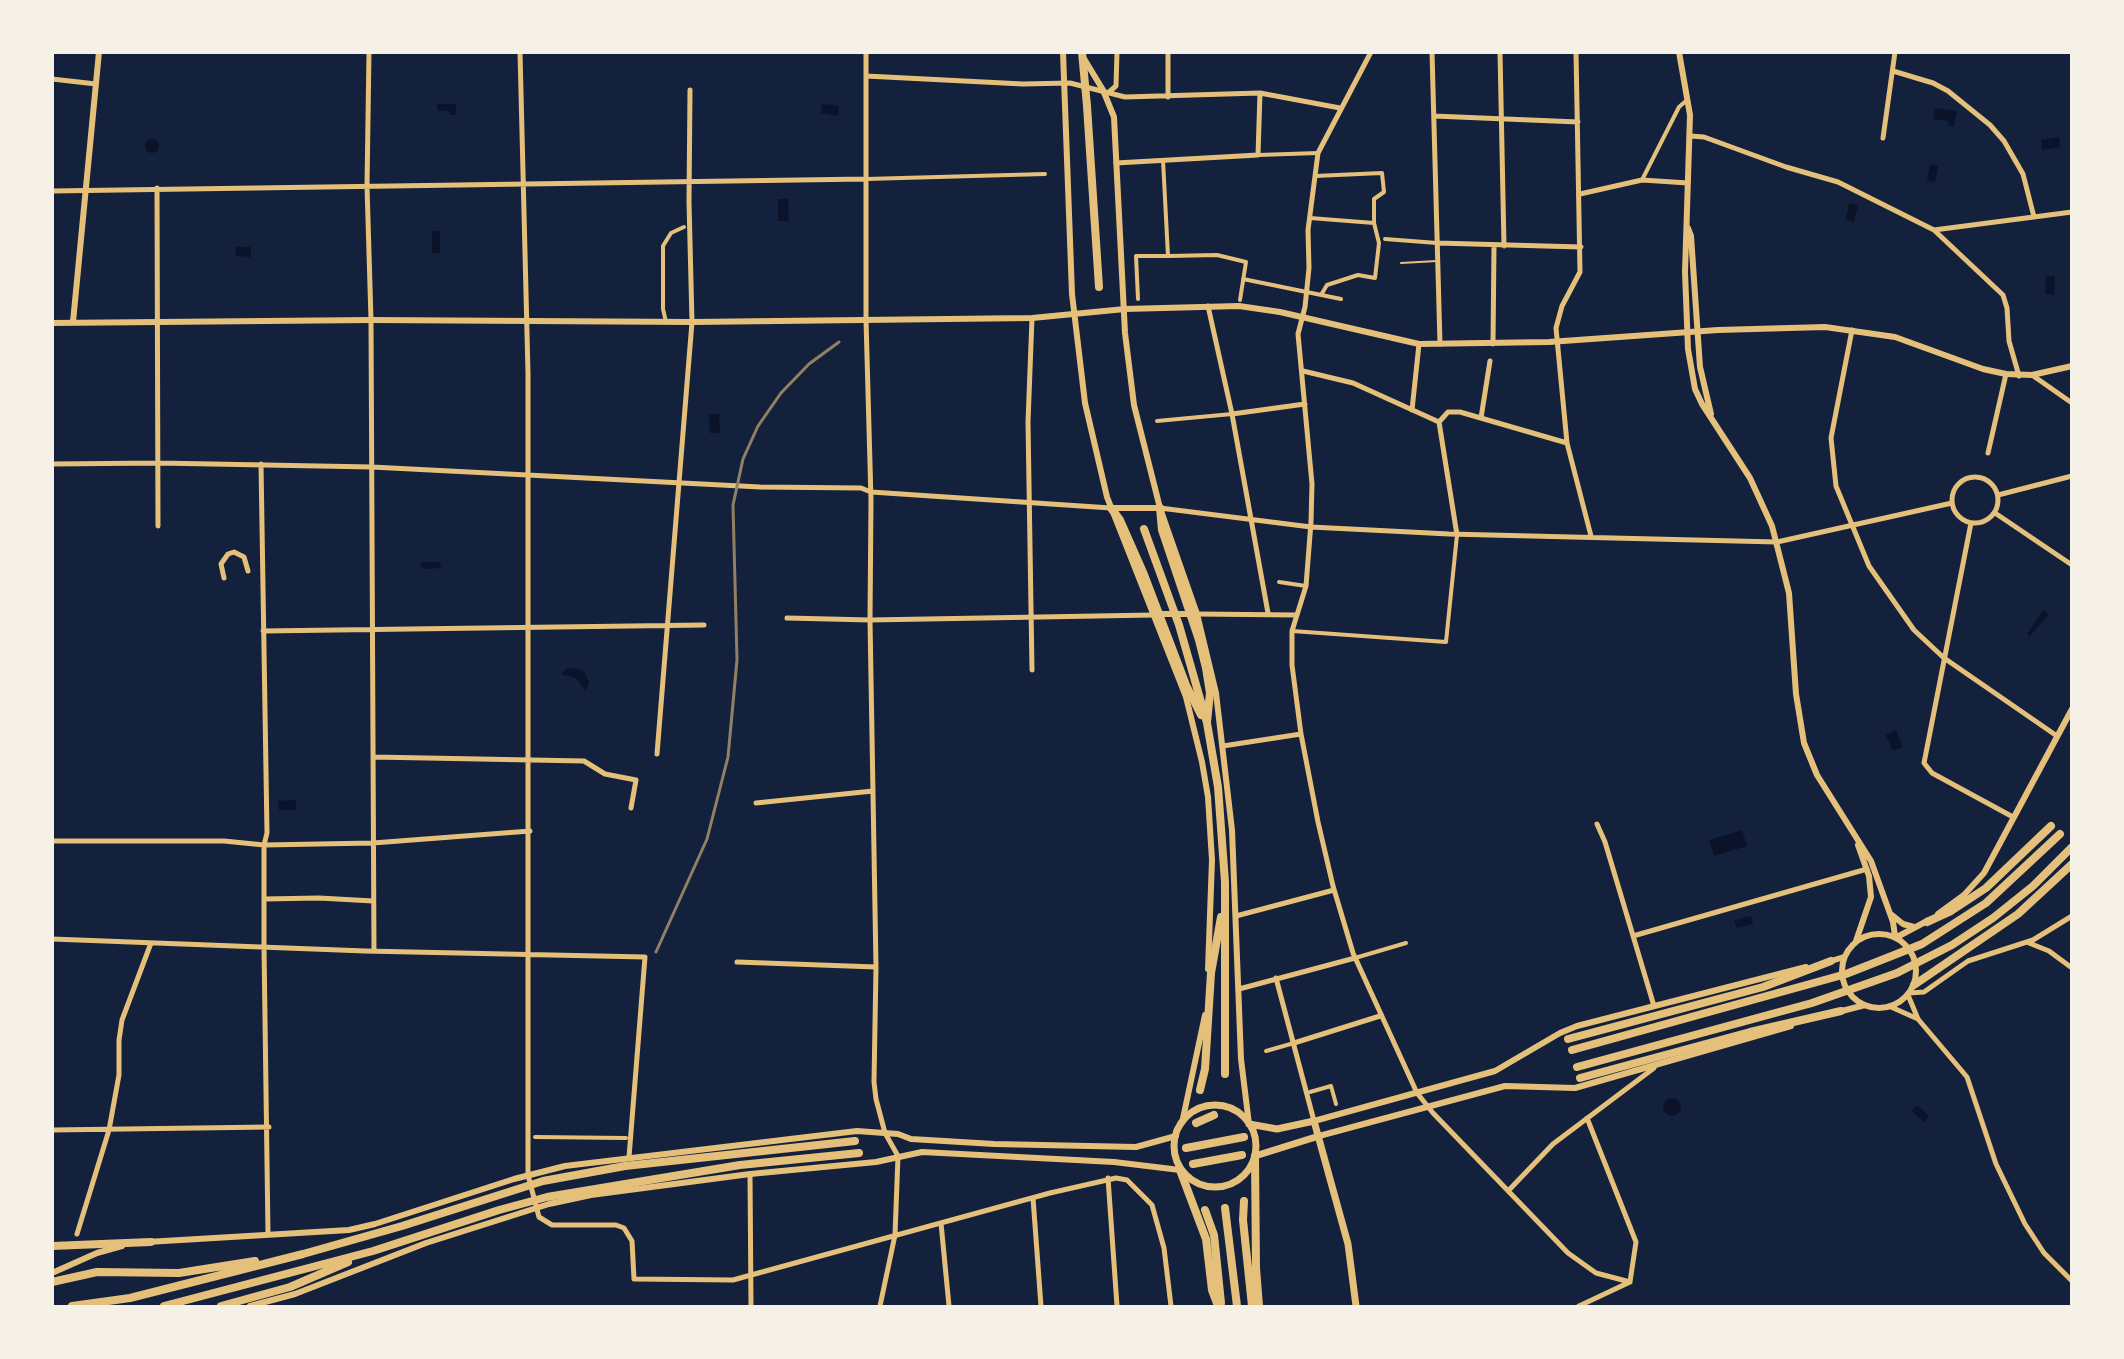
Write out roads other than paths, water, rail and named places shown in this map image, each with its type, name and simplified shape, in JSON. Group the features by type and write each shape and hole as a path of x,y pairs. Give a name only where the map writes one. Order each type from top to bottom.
{"highway":[{"path":"1087,106 1099,287"},
{"path":"1111,508 1120,520 1186,685 1207,723"},
{"path":"1160,508 1162,530 1199,640 1206,668 1210,693 1207,723"},
{"path":"1144,529 1179,624 1207,723 1219,796 1224,905 1225,1074"},
{"path":"1927,922 1951,911 1986,888 2051,826"},
{"path":"1572,1050 1846,974 1922,944 1986,903 2060,834"},
{"path":"1577,1067 1812,1003 1897,974 1944,950 1993,918 2033,886 2072,847"},
{"path":"1910,991 2018,914 2072,864"},
{"path":"1200,1090 1205,1069 1211,973 1224,905"},
{"path":"1568,1039 1763,987 1831,961"},
{"path":"1580,1078 1750,1032 1841,1011"},
{"path":"1196,1123 1214,1115"},
{"path":"1186,1148 1244,1137"},
{"path":"72,1306 130,1298 303,1254 402,1226 543,1181 625,1166 855,1141"},
{"path":"164,1306 373,1251 499,1210 547,1197 740,1165 859,1153"},
{"path":"1193,1164 1242,1155"},
{"path":"1255,1156 1256,1268 1259,1306"},
{"path":"1180,1170 1206,1239 1212,1290 1220,1306"},
{"path":"1244,1201 1246,1260 1252,1306"},
{"path":"1226,1209 1237,1306"},
{"path":"1205,1210 1214,1235 1220,1306"},
{"path":"52,1246 151,1242"},
{"path":"1246,1260 1251,1242"},
{"path":"221,1306 290,1287 373,1251"},
{"path":"52,1282 97,1272 179,1273 303,1254"}],"main road":[{"path":"1082,55 1087,106"},
{"path":"1212,1106 1235,1110 1249,1124 1256,1139 1255,1156 1244,1175 1224,1186 1197,1183 1180,1170 1175,1155 1176,1136 1182,1123 1194,1111 1212,1106"},
{"path":"1249,1124 1277,1129 1314,1121 1348,1244 1356,1306"},
{"path":"1255,1156 1318,1136"}],"street":[{"path":"73,322 99,52"},
{"path":"369,52 367,186 371,320 374,951"},
{"path":"520,52 528,372 527,626 530,831 528,1177 541,1220 548,1225 616,1225 624,1228 631,1237 633,1279 733,1280 751,1273 1108,1178 1127,1180 1152,1205 1164,1248 1171,1306"},
{"path":"866,52 866,320 871,492 870,620 876,967 874,1082 885,1132 898,1156 895,1235 880,1306"},
{"path":"1063,52 1074,315 1088,425 1111,508 1156,614 1186,697 1208,797 1212,860 1210,936 1203,1028 1182,1123"},
{"path":"1106,91 1116,86 1117,52"},
{"path":"1168,52 1168,97"},
{"path":"1371,52 1369,60 1340,108 1318,153 1314,176 1307,292 1298,334 1312,484 1306,586 1292,631 1292,672 1301,734 1334,890 1355,958 1417,1093 1568,1253 1596,1274 1630,1282"},
{"path":"1432,52 1440,344"},
{"path":"1500,52 1504,246"},
{"path":"1576,52 1581,247 1578,278 1562,306 1556,328 1567,443 1591,536"},
{"path":"1679,52 1688,99 1690,136 1688,228 1691,236 1700,367 1712,420"},
{"path":"1883,138 1895,52"},
{"path":"1082,55 1106,91 1114,117 1125,333 1134,405 1160,508 1195,614 1216,693 1232,830 1240,1059 1249,1124"},
{"path":"1893,71 1933,83 1948,91 1990,125 2004,141 2023,174 2034,217"},
{"path":"866,76 1023,84 1064,83 1125,97 1260,93 1340,108"},
{"path":"52,79 96,84"},
{"path":"657,754 692,322 690,90"},
{"path":"1258,155 1260,93"},
{"path":"1642,180 1679,107 1688,99"},
{"path":"1434,116 1578,122"},
{"path":"1690,136 1704,137 1786,167 1838,182 1934,230 2003,295 2007,308 2008,341 2019,376"},
{"path":"1116,163 1318,153"},
{"path":"1163,160 1168,256"},
{"path":"1314,176 1382,173 1384,192 1374,200 1374,223 1379,243 1375,278 1358,275 1327,285 1321,295"},
{"path":"52,191 866,179 1045,174"},
{"path":"1580,194 1642,180 1688,183"},
{"path":"157,188 158,526"},
{"path":"1934,230 2072,212"},
{"path":"1310,218 1374,223"},
{"path":"666,322 663,309 663,246 671,233 684,227"},
{"path":"1688,228 1685,234 1685,263 1689,359 1695,389 1758,495 1777,542 1789,593 1796,694 1804,743 1817,775 1871,861 1889,909 1896,936 1903,942 1914,960 1916,975 1910,991 1891,1007"},
{"path":"1385,239 1494,246 1581,247"},
{"path":"1493,344 1494,246"},
{"path":"1138,299 1136,256 1217,255 1246,262 1239,303"},
{"path":"1243,279 1341,299"},
{"path":"53,321 159,323 371,320 692,322 1032,318 1125,309 1239,303 1419,344 1549,342 1791,326 1852,330 1895,337 1983,369 2019,376 2072,366"},
{"path":"1208,306 1232,414 1268,613"},
{"path":"1032,318 1028,422 1032,670"},
{"path":"1852,330 1831,438 1836,486 1869,566 1914,630 1944,658 2057,736"},
{"path":"1412,410 1419,344"},
{"path":"1481,418 1490,361"},
{"path":"1303,371 1353,383 1439,422"},
{"path":"1988,453 2006,374"},
{"path":"2032,375 2072,403"},
{"path":"1157,422 1305,404"},
{"path":"1439,422 1451,411 1567,443"},
{"path":"1292,631 1446,642 1457,535 1439,422"},
{"path":"52,464 158,463 372,467 710,485 861,488 871,492 1111,508 1160,508 1311,526 1457,535 1591,536 1646,540 1777,542 1952,503"},
{"path":"261,464 267,833 264,845 264,947 268,1234"},
{"path":"1998,495 2072,476"},
{"path":"1970,477 1987,480 1998,495 1995,513 1986,521 1971,523 1957,514 1952,503 1957,486 1970,477"},
{"path":"1995,513 2072,565"},
{"path":"1971,523 1924,759 1925,766 1932,773 2013,817"},
{"path":"224,578 221,564 228,554 234,552 244,557 248,571"},
{"path":"1279,582 1306,586"},
{"path":"787,618 870,620 1156,614 1296,615"},
{"path":"262,631 704,625"},
{"path":"1856,942 1869,935 1896,936 1927,922 1964,895 1984,873 2072,709"},
{"path":"1222,746 1301,734"},
{"path":"373,757 584,761 605,774 636,780 631,808"},
{"path":"756,803 873,791"},
{"path":"1597,824 1605,842 1654,1006"},
{"path":"52,841 224,841 264,845 373,843 530,831"},
{"path":"1855,836 1867,869 1870,906 1856,942 1844,957 1842,965 1845,986 1855,999 1865,1005 1878,1008 1891,1007 1918,1018"},
{"path":"1633,936 1867,869"},
{"path":"1236,916 1334,890"},
{"path":"264,899 319,898 373,901"},
{"path":"1889,909 1896,920 1915,927"},
{"path":"1910,991 1924,992 1968,961 2027,942 2072,916"},
{"path":"52,939 374,951 645,957 629,1157"},
{"path":"1239,988 1355,958 1406,942"},
{"path":"2027,942 2049,951 2072,968"},
{"path":"77,1234 109,1130 119,1075 119,1040 122,1020 151,943"},
{"path":"1276,978 1314,1121 1495,1071 1576,1026 1844,957"},
{"path":"737,962 876,967"},
{"path":"1910,991 1918,1018 1968,1077 1993,1155 2012,1198 2037,1244 2053,1264 2072,1281"},
{"path":"1318,1136 1505,1086 1575,1088 1654,1068 1865,1005"},
{"path":"1266,1051 1380,1016"},
{"path":"1509,1190 1553,1144 1654,1068"},
{"path":"1310,1092 1331,1086 1336,1104"},
{"path":"1587,1118 1636,1242 1630,1282"},
{"path":"52,1130 268,1126"},
{"path":"52,1273 109,1249 151,1242 335,1231 368,1226 565,1166 629,1157 857,1131 970,1142 1124,1147 1155,1144 1176,1136"},
{"path":"535,1137 626,1138"},
{"path":"250,1306 295,1294 426,1243 535,1205 591,1195 750,1173 854,1165 922,1152 1114,1162 1180,1170"},
{"path":"750,1173 751,1306"},
{"path":"1108,1178 1117,1306"},
{"path":"1033,1198 1041,1306"},
{"path":"941,1223 949,1306"},
{"path":"1579,1306 1630,1282"}],"lane":[{"path":"1401,263 1439,260"}],"water":[{"path":"437,104 456,104 456,115 449,115 449,111 437,111"},
{"path":"822,104 839,106 838,116 821,113"},
{"path":"1935,108 1957,111 1954,126 1949,126 1948,121 1933,119"},
{"path":"2059,137 2060,147 2042,150 2041,140"},
{"path":"152,139 157,141 159,146 157,151 152,153 147,151 145,146 147,141"},
{"path":"1930,164 1938,166 1935,182 1927,181"},
{"path":"778,199 788,199 789,221 778,221"},
{"path":"1849,203 1858,205 1854,222 1846,220"},
{"path":"432,231 440,231 440,253 432,253"},
{"path":"235,247 251,247 251,257 236,256"},
{"path":"2046,276 2055,276 2054,295 2045,294"},
{"path":"709,414 719,414 720,433 710,433"},
{"path":"423,562 440,562 441,568 423,569 420,565"},
{"path":"2043,610 2049,614 2030,636 2027,634"},
{"path":"567,668 579,669 585,673 589,682 586,692 576,678 561,674"},
{"path":"1896,730 1903,747 1893,751 1886,735"},
{"path":"296,800 296,810 279,810 278,801"},
{"path":"1742,830 1747,846 1714,856 1709,840"},
{"path":"1751,916 1753,924 1737,928 1734,920"},
{"path":"1672,1098 1678,1101 1681,1107 1678,1113 1672,1116 1666,1113 1663,1107 1666,1101"},
{"path":"1917,1105 1929,1116 1924,1122 1911,1111"}],"railway":[{"path":"656,952 707,839 728,757 737,660 733,505 743,459 758,426 781,393 809,364 839,342"}]}
